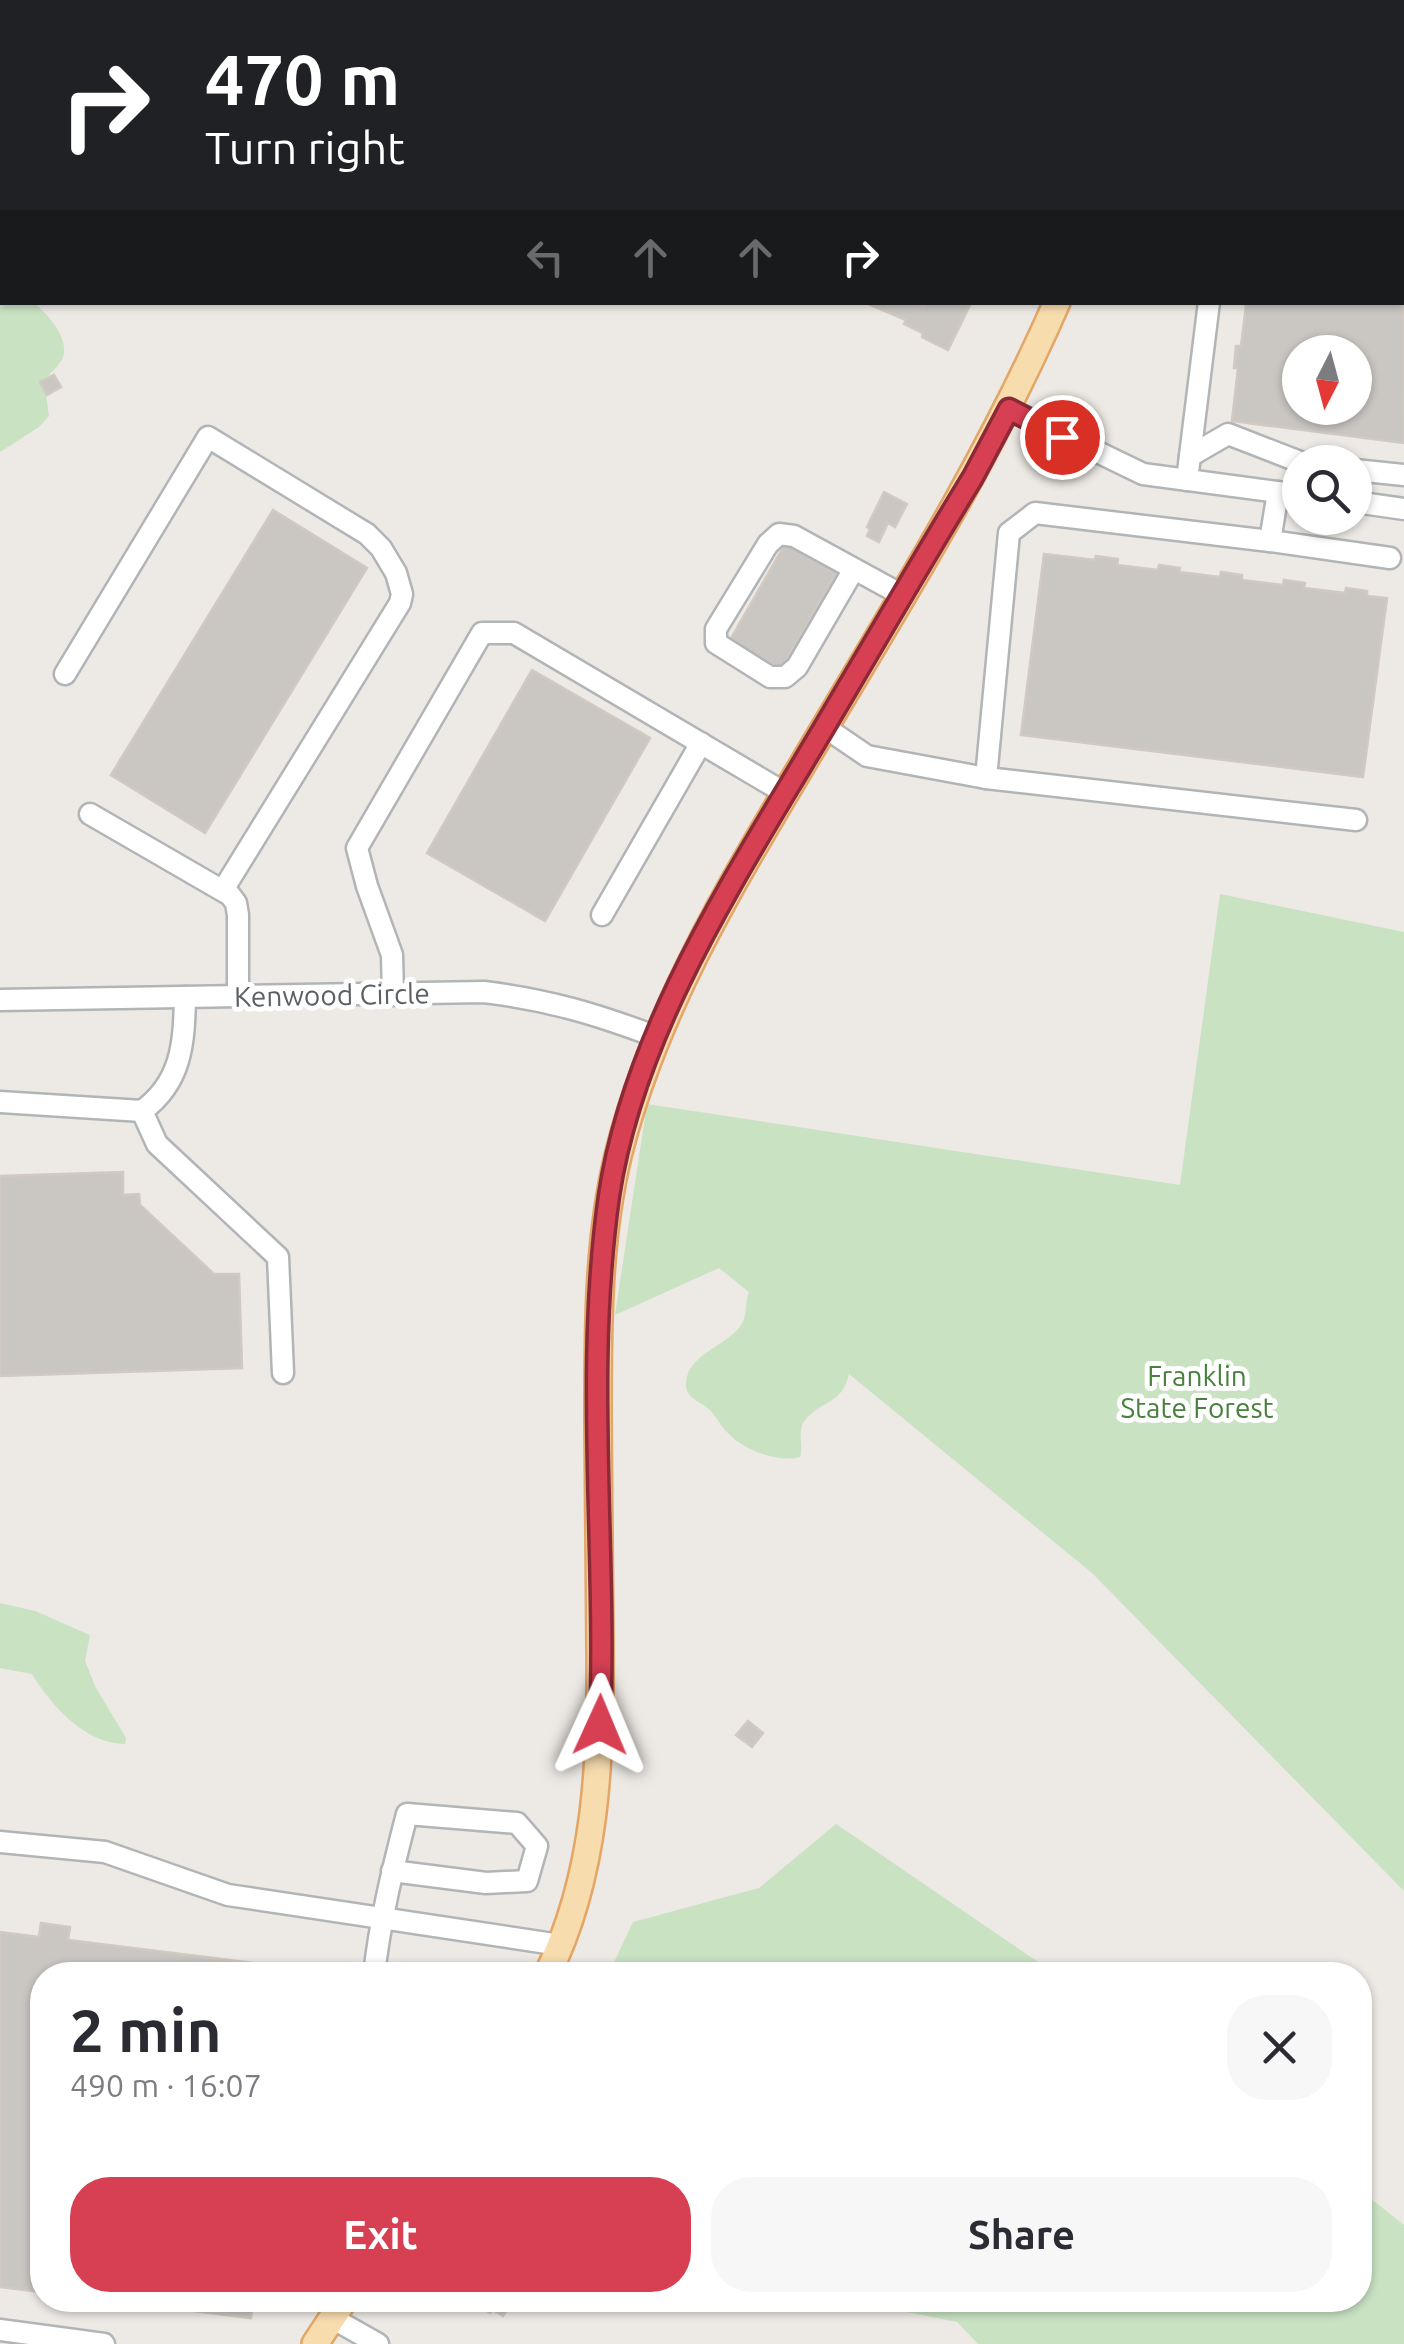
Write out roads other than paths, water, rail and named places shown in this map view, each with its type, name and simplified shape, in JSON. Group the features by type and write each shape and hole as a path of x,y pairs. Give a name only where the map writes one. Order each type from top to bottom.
{"main road":[{"path":"553,1962 575,1902 588,1844 600,1736 598,1382 603,1248 610,1192 635,1092 685,970 823,726 973,477 1056,305"},
{"path":"314,2344 336,2312"}],"street":[{"path":"1187,480 1209,305"},
{"path":"1009,409 1144,474 1282,493"},
{"path":"1190,456 1228,434 1282,455"},
{"path":"65,674 208,437 353,524 381,548 399,581 400,602 223,890"},
{"path":"1372,472 1404,475"},
{"path":"1270,541 1278,492"},
{"path":"1372,504 1404,509"},
{"path":"986,778 1009,532 1035,512 1390,558"},
{"path":"854,569 796,667 786,677 770,677 716,643 716,629 768,544 779,534 794,536 902,595"},
{"path":"393,995 392,955 357,848 482,633 514,633 785,793"},
{"path":"823,726 868,756 986,778 1356,820"},
{"path":"602,915 701,744"},
{"path":"90,814 223,890 236,903 238,996"},
{"name":"Kenwood Circle","path":"0,1000 484,992 541,999 598,1014 656,1038"},
{"path":"0,1102 142,1111 163,1094 179,1064 185,997"},
{"path":"142,1111 157,1144 278,1256 283,1373"},
{"path":"375,1962 380,1917 392,1871 408,1814 518,1823 537,1846 527,1881 486,1884 392,1871"},
{"path":"0,1842 105,1852 228,1894 560,1945"},
{"path":"341,2312 378,2344"},
{"path":"0,2330 104,2344"}],"park label":[{"name":"Franklin State Forest","path":"1197,1392"}]}
